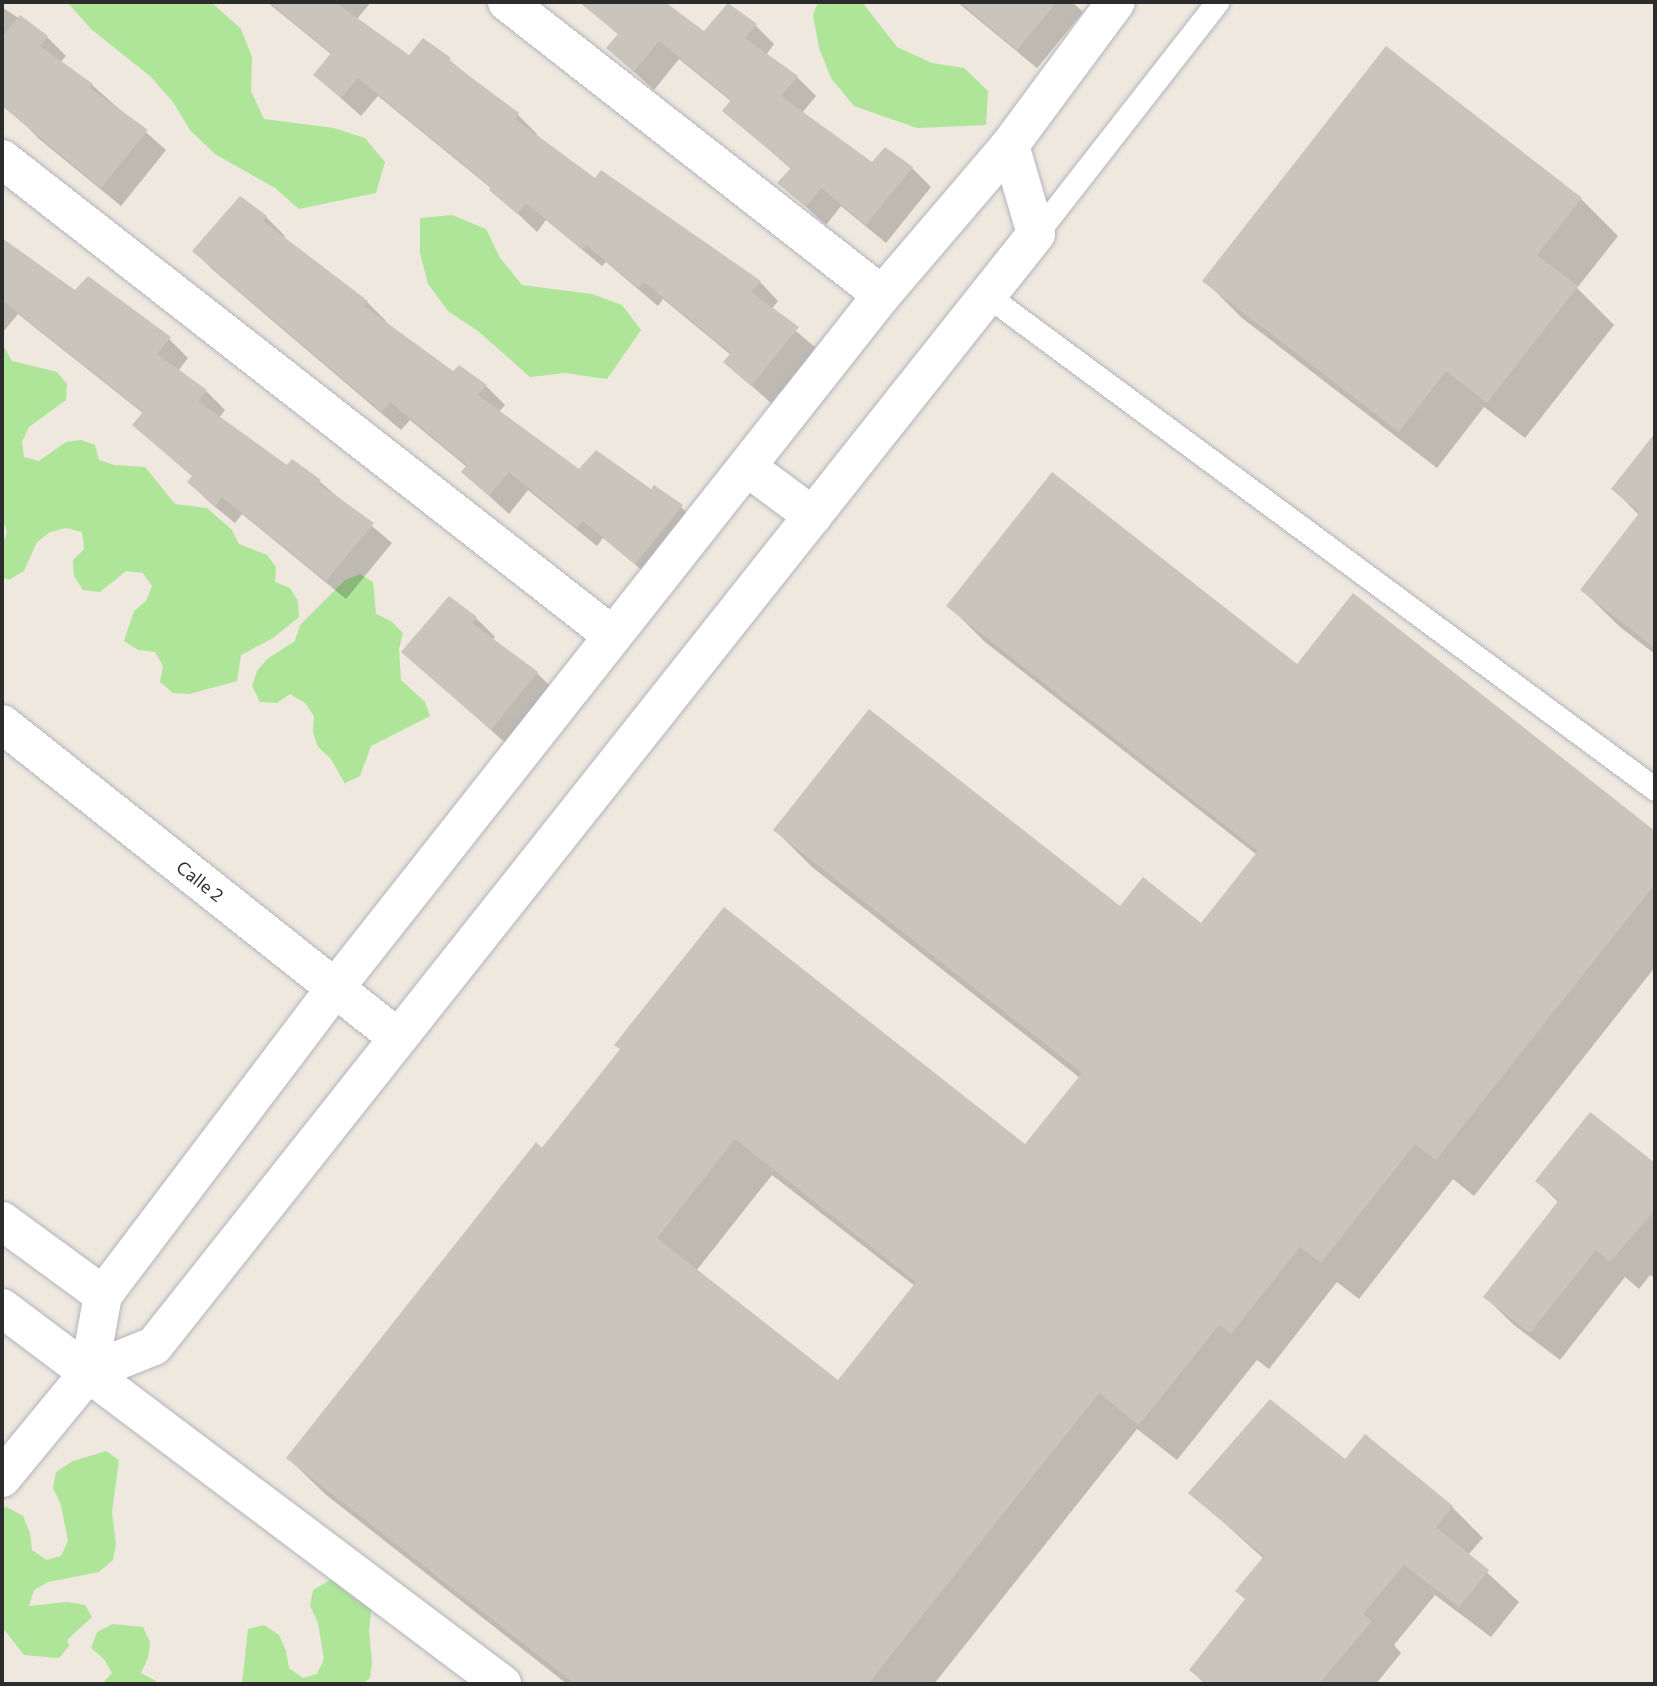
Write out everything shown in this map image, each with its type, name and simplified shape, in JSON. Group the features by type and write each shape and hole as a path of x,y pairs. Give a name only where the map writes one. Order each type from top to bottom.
{"street":[{"path":"508,2 882,295"},
{"path":"2,1478 89,1371 103,1295 335,988 882,295 1010,145 1116,2"},
{"path":"89,1371 154,1346 1036,234 1010,145"},
{"path":"2,159 613,636"},
{"path":"747,467 813,516"},
{"name":"Calle 2","path":"2,724 398,1038"},
{"path":"2,1221 103,1295"},
{"path":"2,1308 502,1684"}],"lane":[{"path":"1036,234 1217,2"},
{"path":"988,296 1655,789"}],"green space":[{"path":"67,2 211,2 241,29 252,57 251,91 264,119 334,128 365,138 385,162 376,193 299,209 275,188 215,154 190,130 173,102 150,76 91,29"},
{"path":"818,2 862,2 897,47 932,63 964,68 988,91 986,125 917,128 854,106 831,78 819,48 813,15"},
{"path":"452,215 486,229 500,258 522,285 592,294 622,305 641,330 607,379 565,373 530,377 478,331 448,311 428,284 420,253 420,218"},
{"path":"2,343 12,361 57,372 67,384 66,400 29,427 22,442 24,457 39,461 66,442 81,440 95,445 99,460 114,465 145,467 175,504 207,508 232,530 239,544 267,555 276,567 275,582 290,588 298,601 299,617 273,638 241,655 237,681 189,694 173,693 160,682 163,666 155,652 138,650 124,641 134,611 146,601 152,586 143,573 126,571 100,592 83,590 74,576 73,560 84,549 82,532 66,528 50,532 37,542 24,571 9,580 2,577 2,547 7,532 2,517"},
{"path":"360,574 373,582 376,614 391,621 403,633 399,649 401,680 425,702 430,716 371,746 360,776 345,783 349,791 331,759 318,747 313,732 314,716 305,703 290,694 277,703 260,702 252,686 257,671 267,659 295,641 300,625 345,580"},
{"path":"106,1451 119,1460 112,1512 116,1544 113,1560 99,1572 48,1582 34,1590 29,1606 67,1602 85,1605 92,1617 67,1640 69,1646 59,1658 24,1655 2,1627 2,1508 7,1507 23,1516 30,1533 32,1550 47,1560 61,1556 68,1541 61,1505 53,1488 56,1472 73,1461"},
{"path":"362,1569 375,1578 369,1630 372,1662 370,1678 362,1684 242,1684 248,1629 264,1625 279,1635 289,1668 303,1678 317,1674 324,1659 318,1623 310,1606 313,1590 330,1580"},
{"path":"113,1624 143,1627 150,1642 148,1658 141,1673 156,1681 155,1684 102,1684 112,1673 104,1659 91,1648 97,1632"}],"building":[{"path":"269,2 335,2 409,55 423,38 451,58 449,61 519,113 515,119 595,178 601,170 761,281 751,292 799,327 751,386 723,362 731,353 644,282 639,288 586,245 582,249 526,203 517,214 489,190 491,187 358,78 341,98 313,75 331,53"},
{"path":"579,2 665,2 704,31 728,3 757,24 745,38 798,76 781,96 872,162 885,147 913,167 866,225 821,188 806,207 777,183 791,168 722,111 731,100 659,41 634,72 606,48 618,34"},
{"path":"960,2 1057,2 1017,50"},
{"path":"20,15 48,36 40,46 93,84 90,88 148,130 101,188 2,106 2,37"},
{"path":"1386,46 1582,198 1537,255 1578,286 1487,403 1446,371 1399,432 1202,281"},
{"path":"240,196 267,216 263,221 368,301 364,306 453,371 459,365 487,385 478,395 579,469 596,450 651,489 654,485 683,505 635,564 583,521 577,528 509,472 489,496 461,472 467,465 390,402 382,412 192,251"},
{"path":"2,238 75,290 88,276 171,337 157,354 207,390 198,401 287,465 292,459 321,480 318,483 374,523 326,581 222,497 215,506 187,482 192,476 132,425 143,412 2,300"},
{"path":"1655,433 1655,648 1580,590 1640,512 1611,489"},
{"path":"1052,472 1297,664 1353,593 1655,831 1655,884 1436,1160 1415,1144 1321,1263 1300,1247 1231,1334 1219,1325 1139,1425 1099,1393 868,1684 575,1684 286,1458 536,1142 542,1148 620,1049 614,1045 724,907 1025,1144 1082,1073 773,830 869,709 1120,906 1143,877 1201,923 1258,851 946,606","holes":["735,1139 916,1282 838,1380 657,1238"]},
{"path":"449,596 477,617 472,623 538,672 491,730 401,652"},
{"path":"1590,1112 1655,1163 1655,1210 1610,1262 1596,1250 1530,1333 1483,1297 1559,1200 1535,1181"},
{"path":"1270,1399 1345,1459 1365,1434 1453,1506 1436,1527 1489,1570 1459,1607 1404,1565 1363,1614 1372,1621 1319,1684 1207,1684 1189,1670 1245,1599 1235,1591 1264,1556 1188,1493"}]}
